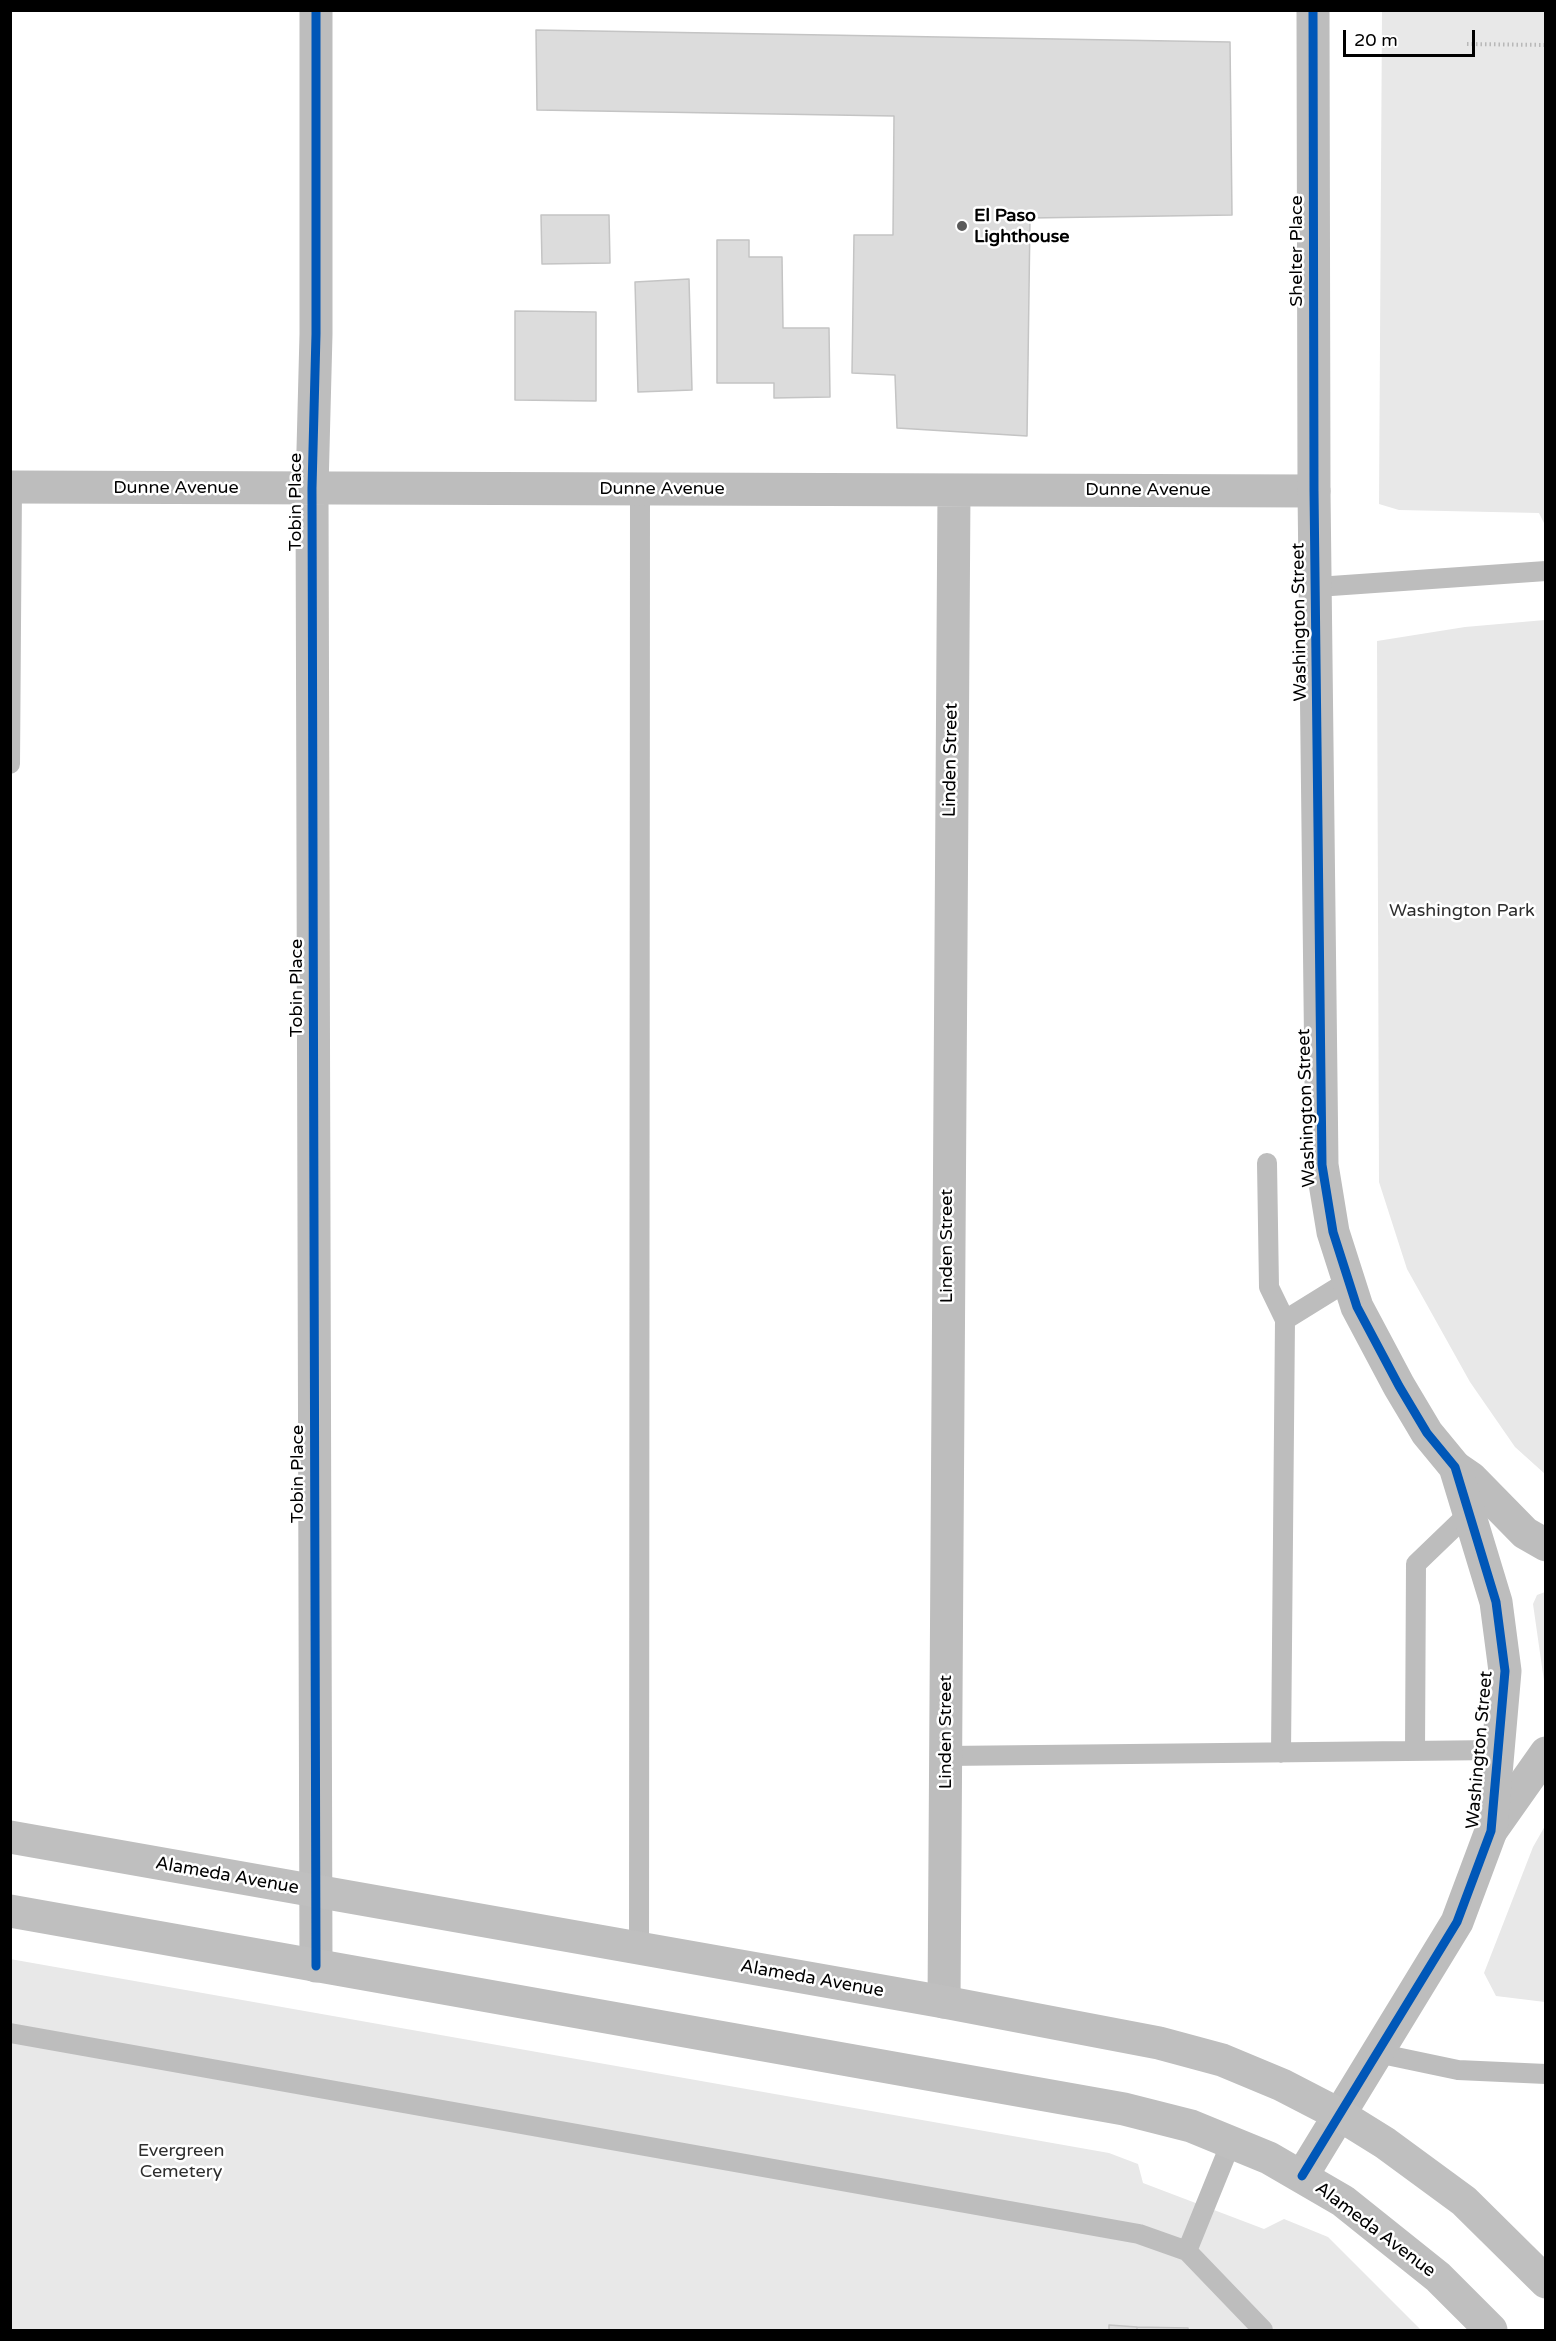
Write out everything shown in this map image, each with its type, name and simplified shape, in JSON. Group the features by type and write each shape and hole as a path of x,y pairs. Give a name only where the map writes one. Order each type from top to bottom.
{"main road":[{"name":"Alameda Avenue","path":"10,1837 944,2002 1159,2043 1222,2060 1282,2085 1340,2115 1385,2143 1464,2201 1545,2282"},
{"name":"Alameda Avenue","path":"10,1911 1124,2109 1191,2126 1232,2140 1302,2176 1384,2232 1438,2277 1491,2331"}],"street":[{"name":"Tobin Place","path":"316,10 316,334 312,488 316,1966"},
{"name":"Shelter Place","path":"1313,10 1314,491"},
{"name":"Dunne Avenue","path":"11,487 1314,491"},
{"name":"Linden Street","path":"944,2002 947,1223 954,490"},
{"name":"Washington Street","path":"1302,2176 1457,1922 1491,1831 1504,1659 1496,1602 1455,1467 1427,1433 1357,1307 1333,1232 1322,1166 1317,587 1314,491"},
{"path":"1455,1467 1471,1478 1525,1533 1545,1545"},
{"path":"1491,1831 1545,1753"}],"lane":[{"path":"10,764 11,487"},
{"path":"639,1948 640,489"},
{"path":"1317,587 1545,571"},
{"path":"1268,1162 1269,1287 1285,1320 1281,1753"},
{"path":"1285,1320 1348,1281"},
{"path":"1415,1750 1416,1564 1469,1513"},
{"path":"946,1756 1498,1750"},
{"path":"10,2032 1139,2234 1187,2251 1263,2331"},
{"path":"1377,2053 1458,2070 1545,2074"},
{"path":"1187,2251 1232,2140"}],"path":[{"path":"1467,44 1545,45"}],"green space":[{"path":"1382,11 1545,11 1545,525 1539,513 1399,510 1379,504"},
{"name":"Washington Park","path":"1546,620 1545,1474 1515,1447 1470,1382 1407,1269 1379,1182 1377,641 1465,627"},
{"path":"1546,1592 1545,1688 1533,1604 1537,1595"},
{"path":"1545,1826 1545,2002 1496,1996 1484,1973 1533,1847"},
{"name":"Evergreen Cemetery","path":"10,1959 1109,2153 1138,2164 1143,2183 1264,2229 1284,2219 1328,2237 1421,2330 11,2330"}],"building":[{"name":"El Paso Lighthouse","path":"536,30 1230,42 1232,215 1030,218 1027,436 897,428 895,375 852,373 854,235 893,235 894,116 537,110"},
{"path":"541,215 609,215 610,263 542,264"},
{"path":"717,240 749,240 749,257 782,257 783,328 829,328 830,397 774,398 774,383 717,383"},
{"path":"689,279 692,390 638,392 635,282"},
{"path":"515,311 596,312 596,401 515,400"},
{"path":"1109,2325 1137,2327 1137,2330 1109,2330"},
{"path":"1137,2327 1188,2328 1188,2330 1137,2330"}],"cycle path":[{"path":"316,10 316,334 312,488 316,1966"},
{"path":"1302,2176 1457,1922 1491,1831 1505,1671 1496,1602 1455,1467 1427,1433 1357,1307 1333,1232 1322,1165 1314,491 1313,10"}],"place":[{"name":"El Paso Lighthouse","path":"962,226"}]}
